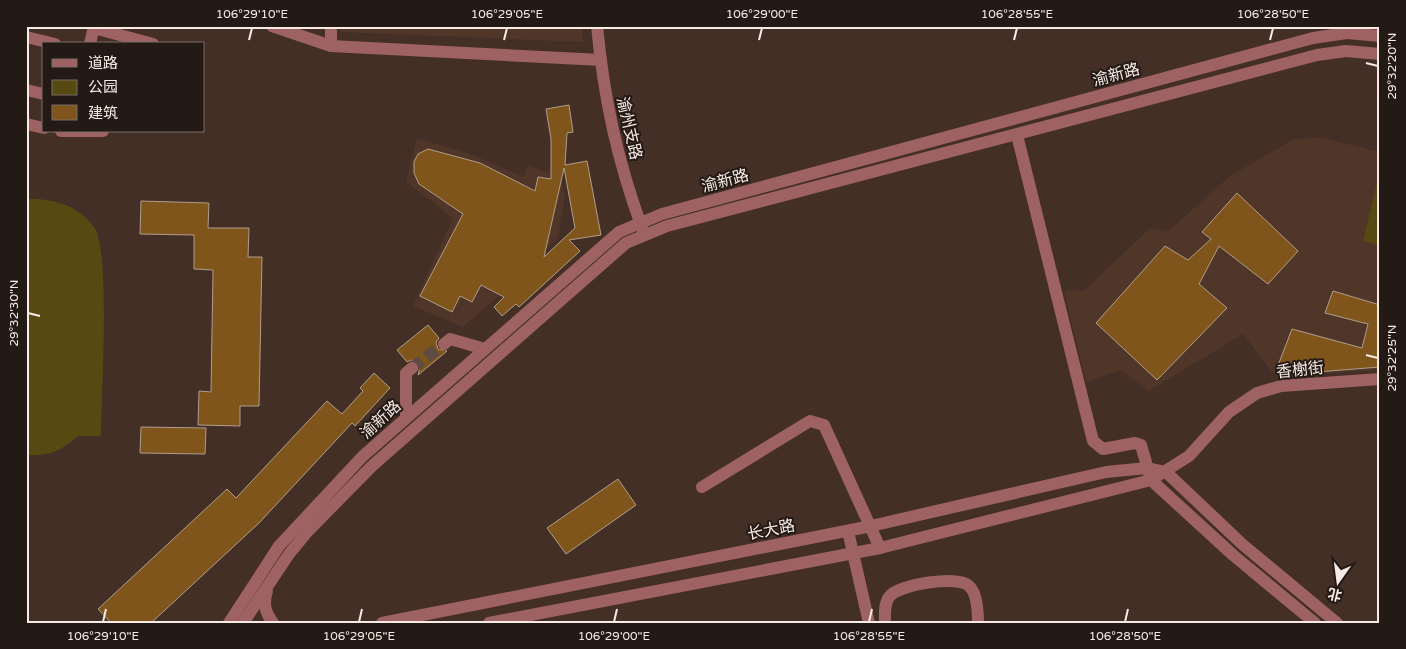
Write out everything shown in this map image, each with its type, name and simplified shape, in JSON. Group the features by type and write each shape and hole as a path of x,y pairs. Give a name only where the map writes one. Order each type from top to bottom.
{"street":[{"path":"272,26 331,46 600,60"},
{"path":"331,26 331,46"},
{"name":"渝州支路","path":"597,26 600,60 614,140 644,235"},
{"path":"90,42 94,27 146,42"},
{"name":"渝新路","path":"229,623 259,575 292,531 363,456 619,232 662,214 1313,38 1347,33 1380,36"},
{"path":"26,37 47,42"},
{"name":"渝新路","path":"243,623 269,581 308,531 372,466 626,243 667,226 1317,55 1346,51 1380,54"},
{"path":"26,90 42,94"},
{"path":"26,124 42,128"},
{"path":"1018,135 1093,441 1103,449 1135,443 1140,445 1144,449 1149,474 1233,555 1315,623"},
{"path":"444,344 450,339 485,349"},
{"path":"406,418 406,374 412,368"},
{"name":"香榭街","path":"1149,474 1166,472 1189,456 1229,412 1257,393 1281,386 1380,379"},
{"path":"702,487 810,421 824,425 880,548"},
{"name":"长大路","path":"382,623 848,531 1106,472 1149,474"},
{"path":"1166,472 1242,544 1337,623"},
{"path":"489,623 535,618 880,548 1149,474"},
{"path":"848,531 869,623"},
{"path":"886,623 884,611 889,597 895,591 910,586 958,580 969,586 973,593 978,623"},
{"path":"269,581 264,605 266,615 273,623"},
{"path":"529,593 535,618"}],"shaded area":[{"path":"340,26 582,26 583,42 340,32"},
{"path":"1318,137 1380,152 1380,370 1276,377 1243,334 1149,391 1121,370 1086,382 1064,291 1085,290 1150,228 1167,232 1230,176 1292,140"},
{"path":"417,138 473,155 524,177 528,165 561,177 565,196 558,237 500,295 463,327 413,306 453,218 406,182"}],"green space":[{"path":"1378,179 1380,180 1380,245 1363,241"},
{"path":"26,199 64,204 88,219 94,227 99,241 104,294 101,436 78,436 54,452 35,455 26,455"}],"building":[{"path":"569,105 573,132 567,133 565,165 587,161 601,235 569,240 580,251 519,307 516,304 502,316 494,307 504,297 481,285 472,302 460,296 452,312 420,296 463,214 419,184 414,173 414,162 418,154 428,149 480,163 535,191 538,177 551,179 551,139 546,109","holes":["564,168 575,228 544,257"]},
{"path":"1237,193 1298,251 1268,284 1219,246 1199,284 1227,308 1157,380 1096,323 1165,246 1188,260 1211,239 1202,232"},
{"path":"141,201 209,203 208,228 249,228 248,257 262,257 259,406 240,406 240,426 198,425 199,391 211,392 213,270 194,269 194,235 140,234"},
{"path":"1333,291 1380,305 1380,367 1316,372 1277,368 1292,329 1362,348 1368,324 1325,313"},
{"path":"428,325 439,338 436,342 438,349 447,351 418,375 420,367 418,362 411,360 407,362 397,350"},
{"path":"374,373 390,388 355,426 352,423 259,523 151,623 111,623 98,609 227,489 236,498 327,401 342,414 363,391 360,388"},
{"path":"141,427 206,428 205,454 140,453"},
{"path":"618,479 636,505 566,554 547,528"}],"tunnel":[{"path":"412,368 444,344"}]}
